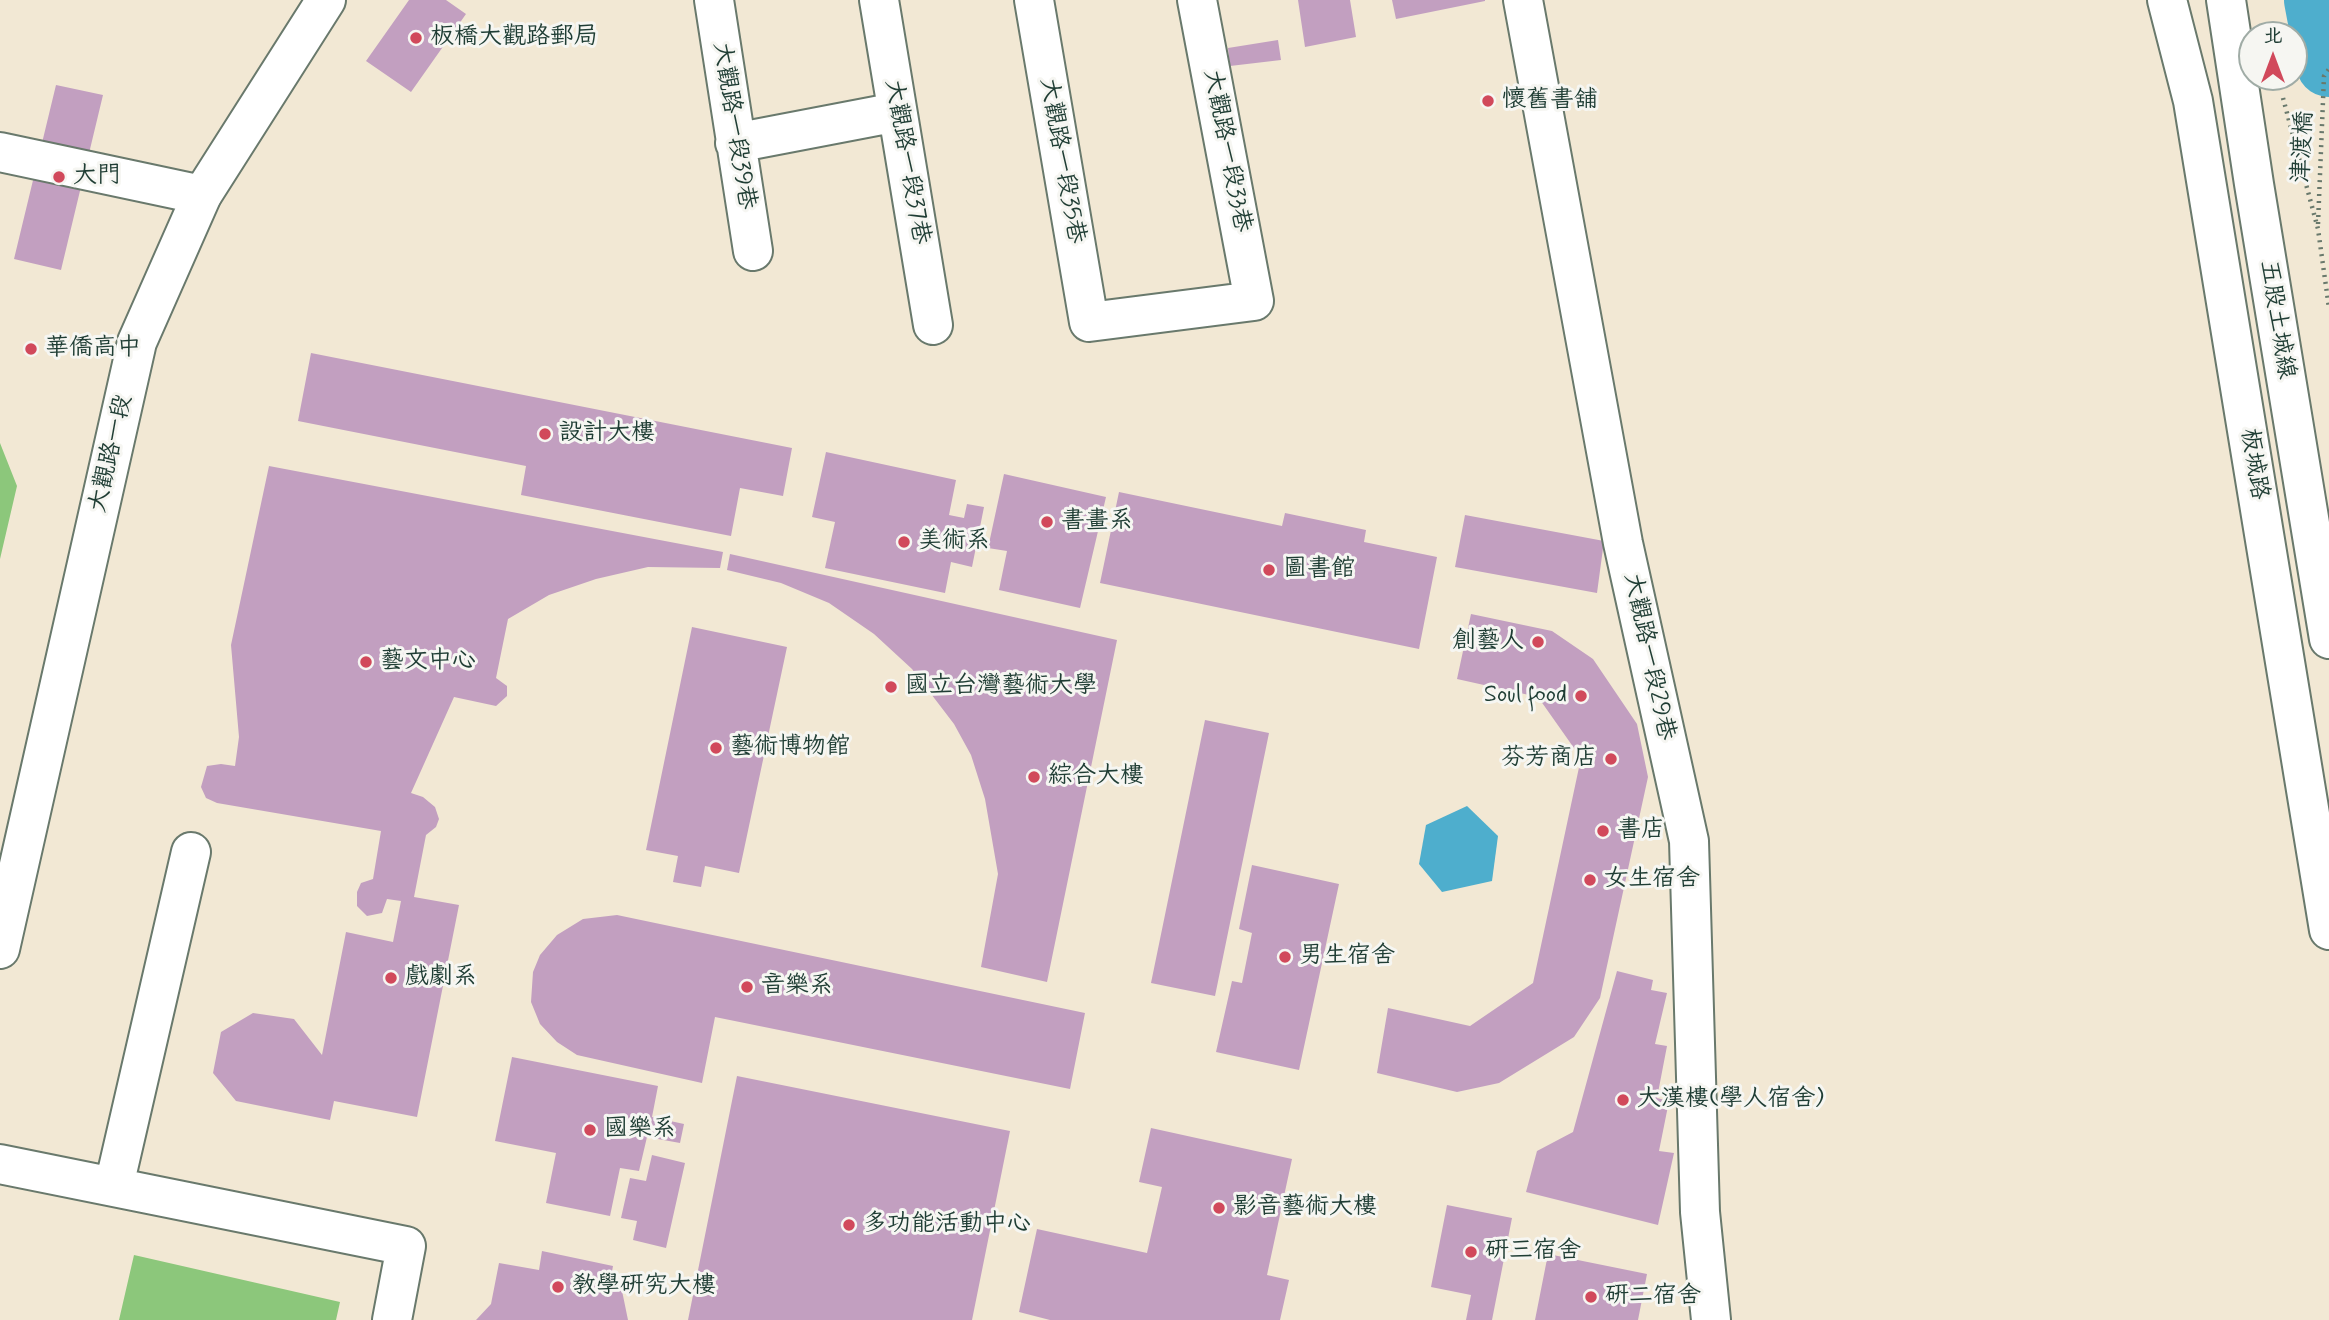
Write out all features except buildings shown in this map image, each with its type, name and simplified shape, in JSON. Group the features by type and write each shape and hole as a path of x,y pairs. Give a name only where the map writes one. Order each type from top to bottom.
{"main road":[{"name":"大觀路一段","path":"0,949 137,342 202,195 326,0"},
{"name":"大觀路一段39巷","path":"714,0 753,251"},
{"name":"大觀路一段37巷","path":"878,0 933,325"},
{"name":"大觀路一段35巷","path":"1034,0 1088,322 1254,301"},
{"name":"大觀路一段33巷","path":"1197,0 1254,301"},
{"name":"大觀路一段29巷","path":"1523,0 1623,543 1689,841 1700,1212 1711,1320"},
{"name":"板城路","path":"2167,0 2193,101 2328,922"},
{"name":"五股土城線","path":"2226,0 2329,639"},
{"path":"735,143 897,112"},
{"path":"0,152 202,195"},
{"path":"114,1186 191,852"},
{"path":"0,1164 406,1246 392,1320"}],"path":[{"name":"津渡橋","path":"2318,229 2324,76 2329,69"},
{"path":"2280,91 2318,229 2329,308"}],"green space":[{"path":"0,443 17,486 0,559"},
{"path":"134,1255 340,1302 336,1320 119,1320"}],"water":[{"path":"1467,806 1498,836 1492,881 1442,892 1419,864 1426,825"}],"waterway":[{"path":"2317,0 2329,64"}],"place":[{"name":"板橋大觀路郵局","path":"416,38"},
{"name":"懷舊書舖","path":"1488,101"},
{"name":"大門","path":"59,177"},
{"name":"華僑高中","path":"31,349"},
{"name":"設計大樓","path":"545,434"},
{"name":"書畫系","path":"1047,522"},
{"name":"美術系","path":"904,542"},
{"name":"圖書館","path":"1269,570"},
{"name":"創藝人","path":"1538,642"},
{"name":"藝文中心","path":"366,662"},
{"name":"國立台灣藝術大學","path":"891,687"},
{"name":"Soul food","path":"1581,696"},
{"name":"藝術博物館","path":"716,748"},
{"name":"芬芳商店","path":"1611,759"},
{"name":"綜合大樓","path":"1034,777"},
{"name":"書店","path":"1603,831"},
{"name":"女生宿舍","path":"1590,880"},
{"name":"男生宿舍","path":"1285,957"},
{"name":"戲劇系","path":"391,978"},
{"name":"音樂系","path":"747,987"},
{"name":"大漢樓(學人宿舍)","path":"1623,1100"},
{"name":"國樂系","path":"590,1130"},
{"name":"影音藝術大樓","path":"1219,1208"},
{"name":"多功能活動中心","path":"849,1225"},
{"name":"研三宿舍","path":"1471,1252"},
{"name":"教學研究大樓","path":"558,1287"},
{"name":"研二宿舍","path":"1591,1297"}]}
